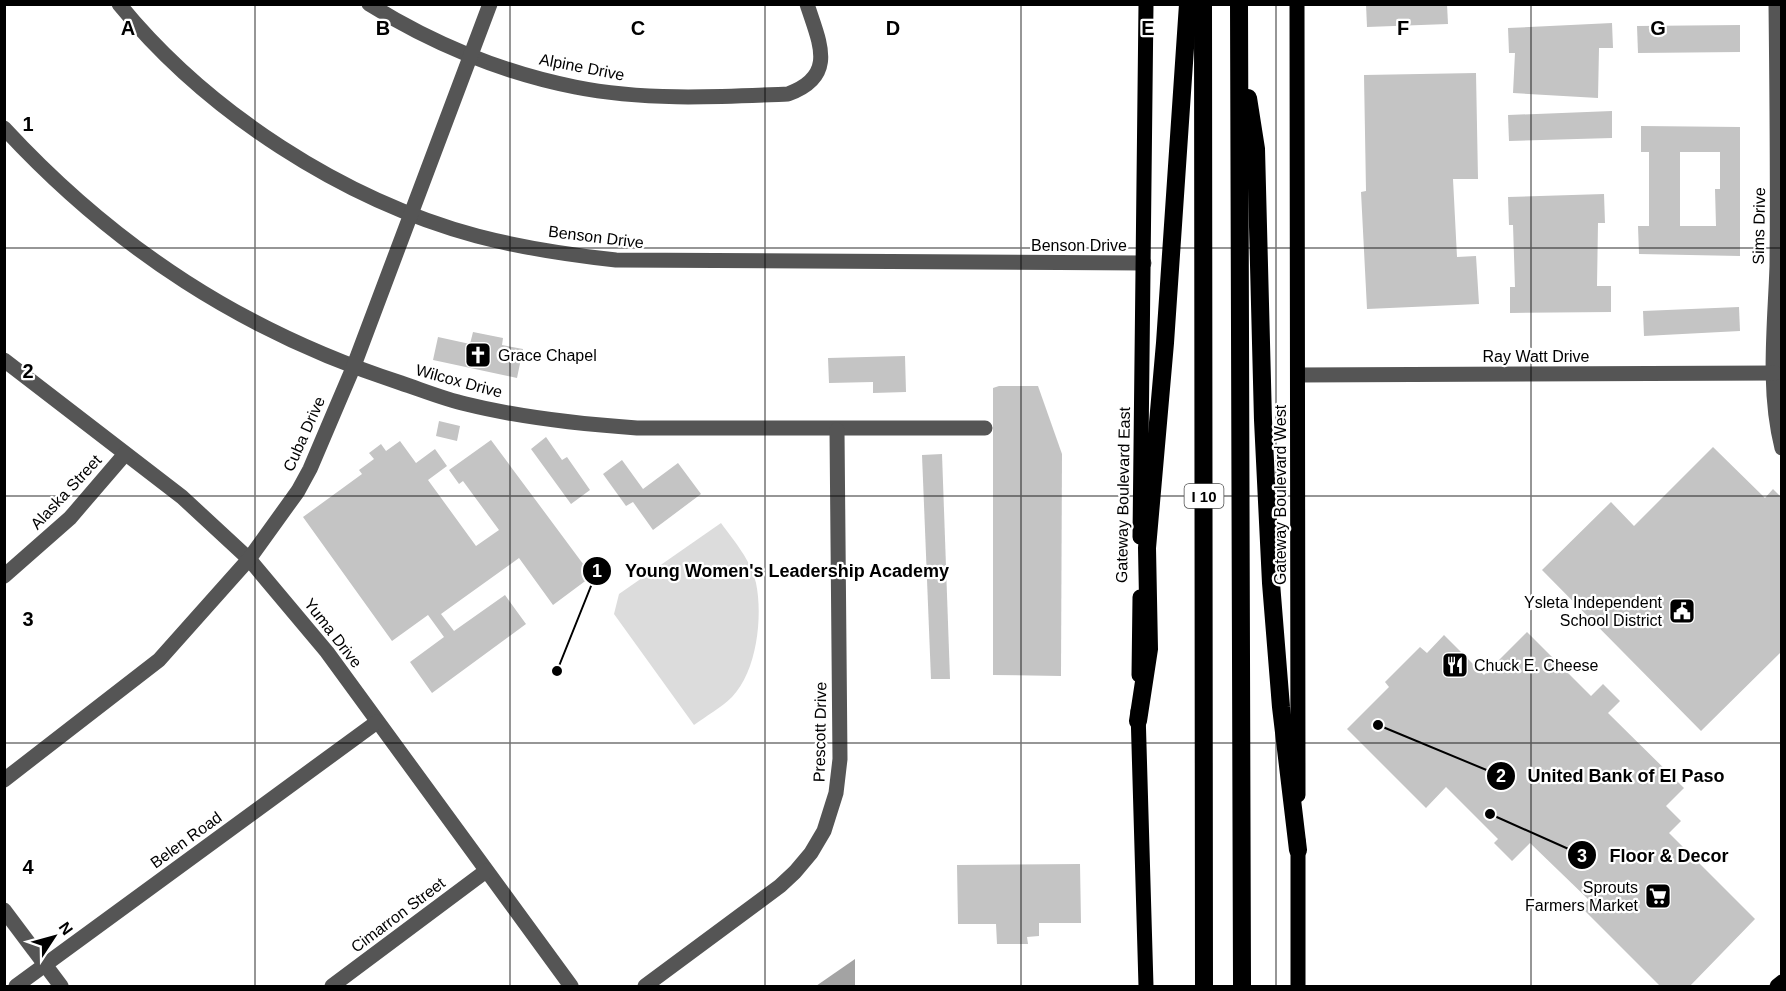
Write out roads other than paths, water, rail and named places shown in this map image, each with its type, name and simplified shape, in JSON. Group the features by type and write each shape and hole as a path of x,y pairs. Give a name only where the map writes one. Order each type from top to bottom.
{"highway":[{"path":"1138,721 1149,649 1147,548 1165,343 1188,4"},
{"name":"I 10","path":"1203,4 1204,987"},
{"name":"I 10","path":"1239,4 1242,987"},
{"path":"1238,41 1256,149 1263,420 1271,583 1281,707 1298,850"}],"main road":[{"name":"Gateway Boulevard East","path":"1146,4 1138,721 1146,987"},
{"name":"Gateway Boulevard West","path":"1297,4 1298,987"},
{"path":"1777,987 1782,982"}],"street":[{"name":"Benson Drive","path":"119,4 168,58 197,84 266,137 344,182 411,212 477,236 563,254 616,260 1144,263"},
{"name":"Alpine Drive","path":"369,4 392,19 470,55 518,72 576,87 678,97 788,94 803,88 819,70 822,61 822,51 807,4"},
{"name":"Cuba Drive","path":"4,780 159,660 249,560 310,469 352,368 490,4"},
{"name":"Sims Drive","path":"1776,4 1780,178 1774,373 1776,428 1782,448"},
{"name":"Wilcox Drive","path":"4,128 60,187 161,268 215,302 270,332 352,368 465,404 581,424 637,428 837,430 985,428"},
{"name":"Yuma Drive","path":"4,360 209,520 249,560 327,652 571,987"},
{"name":"Ray Watt Drive","path":"1298,375 1774,373"},
{"name":"Prescott Drive","path":"645,987 780,886 811,853 824,831 836,793 840,759 837,430"},
{"name":"Alaska Street","path":"4,576 70,518 125,454"},
{"name":"Belen Road","path":"16,987 377,722"},
{"name":"Cimarron Street","path":"332,987 486,871"},
{"path":"4,910 61,987"}],"place":[{"name":"Grace Chapel","path":"478,355"},
{"name":"Ysleta Independent School District","path":"1682,611"},
{"name":"Chuck E. Cheese","path":"1455,665"},
{"name":"Young Women's Leadership Academy","path":"557,671"},
{"name":"United Bank of El Paso","path":"1378,725"},
{"name":"Floor & Decor","path":"1490,814"},
{"name":"Sprouts Farmers Market","path":"1658,896"}]}
